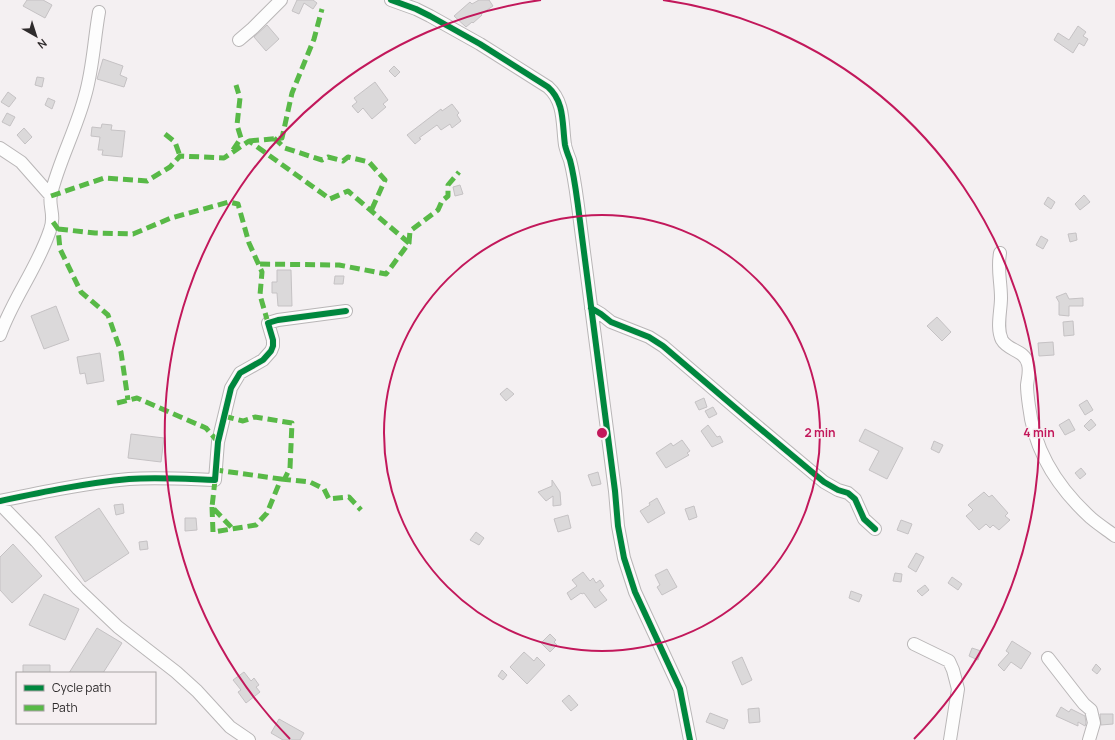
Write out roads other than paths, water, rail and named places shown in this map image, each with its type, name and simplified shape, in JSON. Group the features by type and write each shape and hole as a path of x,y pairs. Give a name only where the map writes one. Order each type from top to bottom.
{"street":[{"path":"239,40 280,0"},
{"path":"392,0 416,9 480,44 548,87 556,94 562,108 566,147 578,206 615,491 618,526 624,558 635,592 680,689 690,740"},
{"path":"0,334 13,304 39,257 50,231 53,218 51,196 85,96 91,72 99,12"},
{"path":"0,148 21,162 51,196"},
{"path":"1000,253 998,265 1001,291 1000,329 1002,339 1006,346 1022,354 1028,363 1030,373 1027,386 1029,407 1032,426 1039,448 1052,474 1072,498 1091,518 1115,536"},
{"path":"591,308 611,322 649,337 663,346 824,482 838,490 848,493 855,499 864,519 875,529"},
{"path":"0,501 69,487 148,478 215,480 218,442 231,388 240,373 263,360 271,351 273,346 268,323 278,320 346,311"},
{"path":"0,504 36,541 78,588 118,628 176,672 197,690 230,727 249,740"},
{"path":"914,644 949,661 953,670 958,689 950,740"},
{"path":"1048,658 1084,704 1091,710 1094,723 1089,740"}]}
